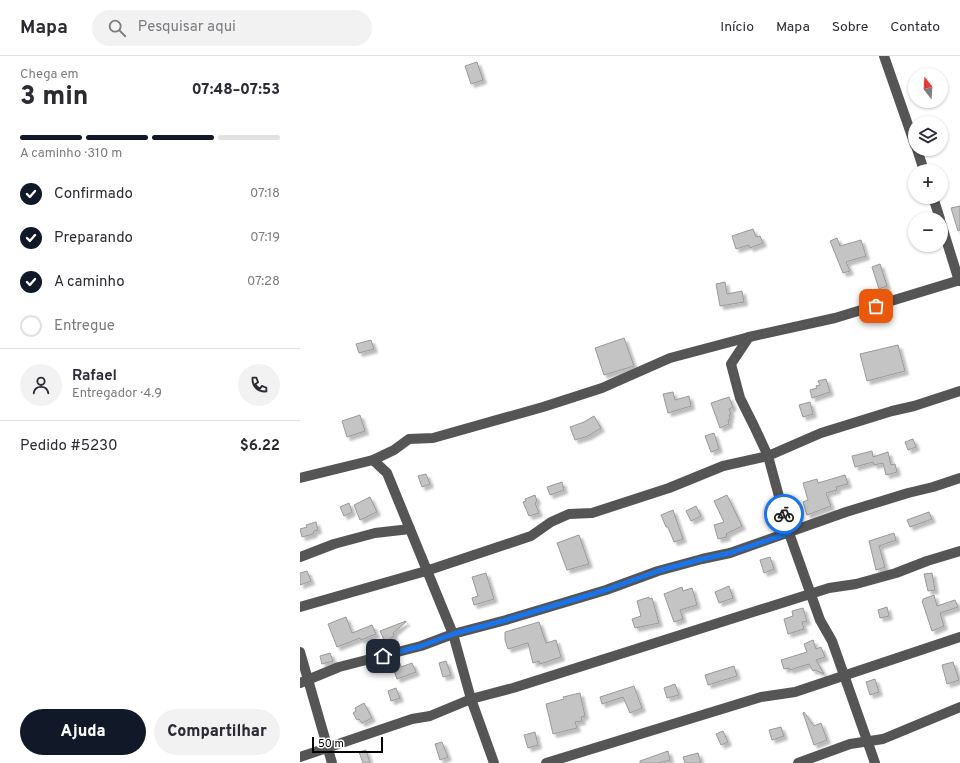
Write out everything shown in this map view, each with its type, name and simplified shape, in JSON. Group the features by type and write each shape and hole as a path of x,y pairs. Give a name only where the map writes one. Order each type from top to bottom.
{"street":[{"path":"884,56 908,124"},
{"path":"300,478 373,460 394,450 409,439 433,438 543,407 602,388 670,358 749,337 835,318 959,280 948,245"},
{"path":"749,337 731,364 740,398 768,456 789,533 820,620 832,641 876,763"},
{"path":"300,607 426,571 531,536 552,522 569,514 592,513 669,488 723,466 768,456 821,433 960,391"},
{"path":"373,460 387,473 453,634 471,699 494,763"},
{"path":"304,681 338,668 421,646 453,634 606,590 658,571 730,553 887,499 960,478"},
{"path":"300,557 334,544 375,533 410,529"},
{"path":"300,757 328,749 412,719 430,716 471,699 513,688 829,588 862,582 960,552"},
{"path":"546,763 761,697 795,692 960,637"},
{"path":"300,652 304,681 332,763"},
{"path":"798,763 850,744 883,739 960,707"}],"building":[{"path":"477,62 483,80 471,84 465,66"},
{"path":"960,206 960,230 958,231 951,208"},
{"path":"753,229 756,237 760,236 763,243 750,248 749,245 736,249 732,236"},
{"path":"837,238 840,246 861,240 866,256 846,262 850,271 843,273 830,241"},
{"path":"880,264 887,286 879,289 872,267"},
{"path":"725,282 727,294 742,291 744,302 720,306 716,284"},
{"path":"624,338 634,366 604,375 595,348"},
{"path":"371,340 374,349 359,353 356,344"},
{"path":"898,345 905,371 867,381 860,354"},
{"path":"826,379 830,392 812,398 810,390 817,388 816,386 820,385 818,381"},
{"path":"673,392 675,400 689,396 691,406 668,413 663,394"},
{"path":"729,397 733,407 729,409 731,414 729,415 730,419 728,420 729,424 720,428 711,403"},
{"path":"810,402 813,414 803,417 799,405"},
{"path":"360,415 365,431 347,437 342,421"},
{"path":"594,416 601,428 588,436 575,440 570,427 584,422"},
{"path":"714,433 719,449 711,452 705,436"},
{"path":"913,439 916,447 908,450 905,442"},
{"path":"872,451 873,457 888,452 891,465 895,464 897,472 886,475 883,463 874,465 873,462 855,467 852,456"},
{"path":"426,474 430,484 422,487 418,476"},
{"path":"845,475 848,484 836,487 837,490 826,493 831,506 807,515 803,502 808,500 803,483 817,479 818,483"},
{"path":"562,482 564,490 550,495 547,487"},
{"path":"535,495 537,501 535,503 539,513 529,516 523,502 526,501 525,499"},
{"path":"727,495 742,526 726,534 727,537 718,539 714,525 724,522 714,501"},
{"path":"370,497 377,512 360,520 354,505"},
{"path":"349,503 352,512 344,516 340,507"},
{"path":"696,506 701,516 691,521 686,511"},
{"path":"673,510 683,539 674,542 661,515"},
{"path":"929,512 932,519 910,527 907,520"},
{"path":"316,522 318,530 314,531 313,534 302,537 300,529 307,527 306,525"},
{"path":"894,533 896,540 879,546 885,567 876,570 869,541"},
{"path":"579,535 589,564 567,570 557,543"},
{"path":"770,557 774,569 764,573 760,560"},
{"path":"307,571 311,581 300,585 300,573"},
{"path":"486,573 494,599 474,605 472,598 478,596 472,577"},
{"path":"932,573 935,590 928,591 924,574"},
{"path":"729,586 733,598 719,603 715,592"},
{"path":"682,587 683,591 692,588 697,605 680,610 683,619 674,622 664,594"},
{"path":"934,595 937,606 955,600 958,607 940,613 944,626 932,631 922,601 923,599"},
{"path":"649,597 649,599 652,598 659,623 635,628 632,619 641,616 637,601"},
{"path":"887,607 889,616 880,618 878,610"},
{"path":"803,608 807,621 802,622 804,629 788,634 784,619 793,616 792,611"},
{"path":"346,617 352,633 372,625 376,634 361,640 360,638 337,647 328,624"},
{"path":"406,621 393,633 394,636 385,642 380,631"},
{"path":"539,622 546,643 556,640 561,657 540,664 539,661 533,663 528,643 508,649 505,640 505,632"},
{"path":"813,640 816,649 821,647 825,657 816,660 824,674 815,670 813,671 809,664 790,670 789,668 784,669 781,660 807,652 804,644"},
{"path":"330,653 333,661 322,664 320,656"},
{"path":"446,661 451,675 443,677 439,663"},
{"path":"953,662 959,680 947,684 942,665"},
{"path":"400,663 401,667 412,663 416,672 397,679 392,665"},
{"path":"734,666 737,676 708,685 705,675"},
{"path":"875,679 879,692 870,695 866,682"},
{"path":"675,684 679,695 667,698 664,688"},
{"path":"634,686 642,708 630,713 623,697 602,704 600,697"},
{"path":"396,688 400,698 391,701 388,691"},
{"path":"580,693 585,716 581,717 582,721 575,722 577,728 553,734 546,704 564,699 563,697"},
{"path":"364,703 372,718 362,723 359,719 357,720 353,713 356,711 355,708"},
{"path":"804,712 814,726 821,723 827,740 814,745 803,713"},
{"path":"781,727 784,736 772,740 769,730"},
{"path":"723,731 728,742 721,745 716,734"},
{"path":"535,732 538,745 528,748 524,735"},
{"path":"442,742 448,757 440,760 435,744"},
{"path":"366,750 370,763 363,763 359,752"},
{"path":"668,751 670,760 658,763 640,763 640,761"},
{"path":"698,753 701,763 685,763 683,757"}],"way so far":[{"path":"784,514 768,456 740,398 731,364 749,337 835,318 876,306"}],"route":[{"path":"383,656 421,646 453,634 606,590 658,571 730,553 789,533 784,514"}]}
